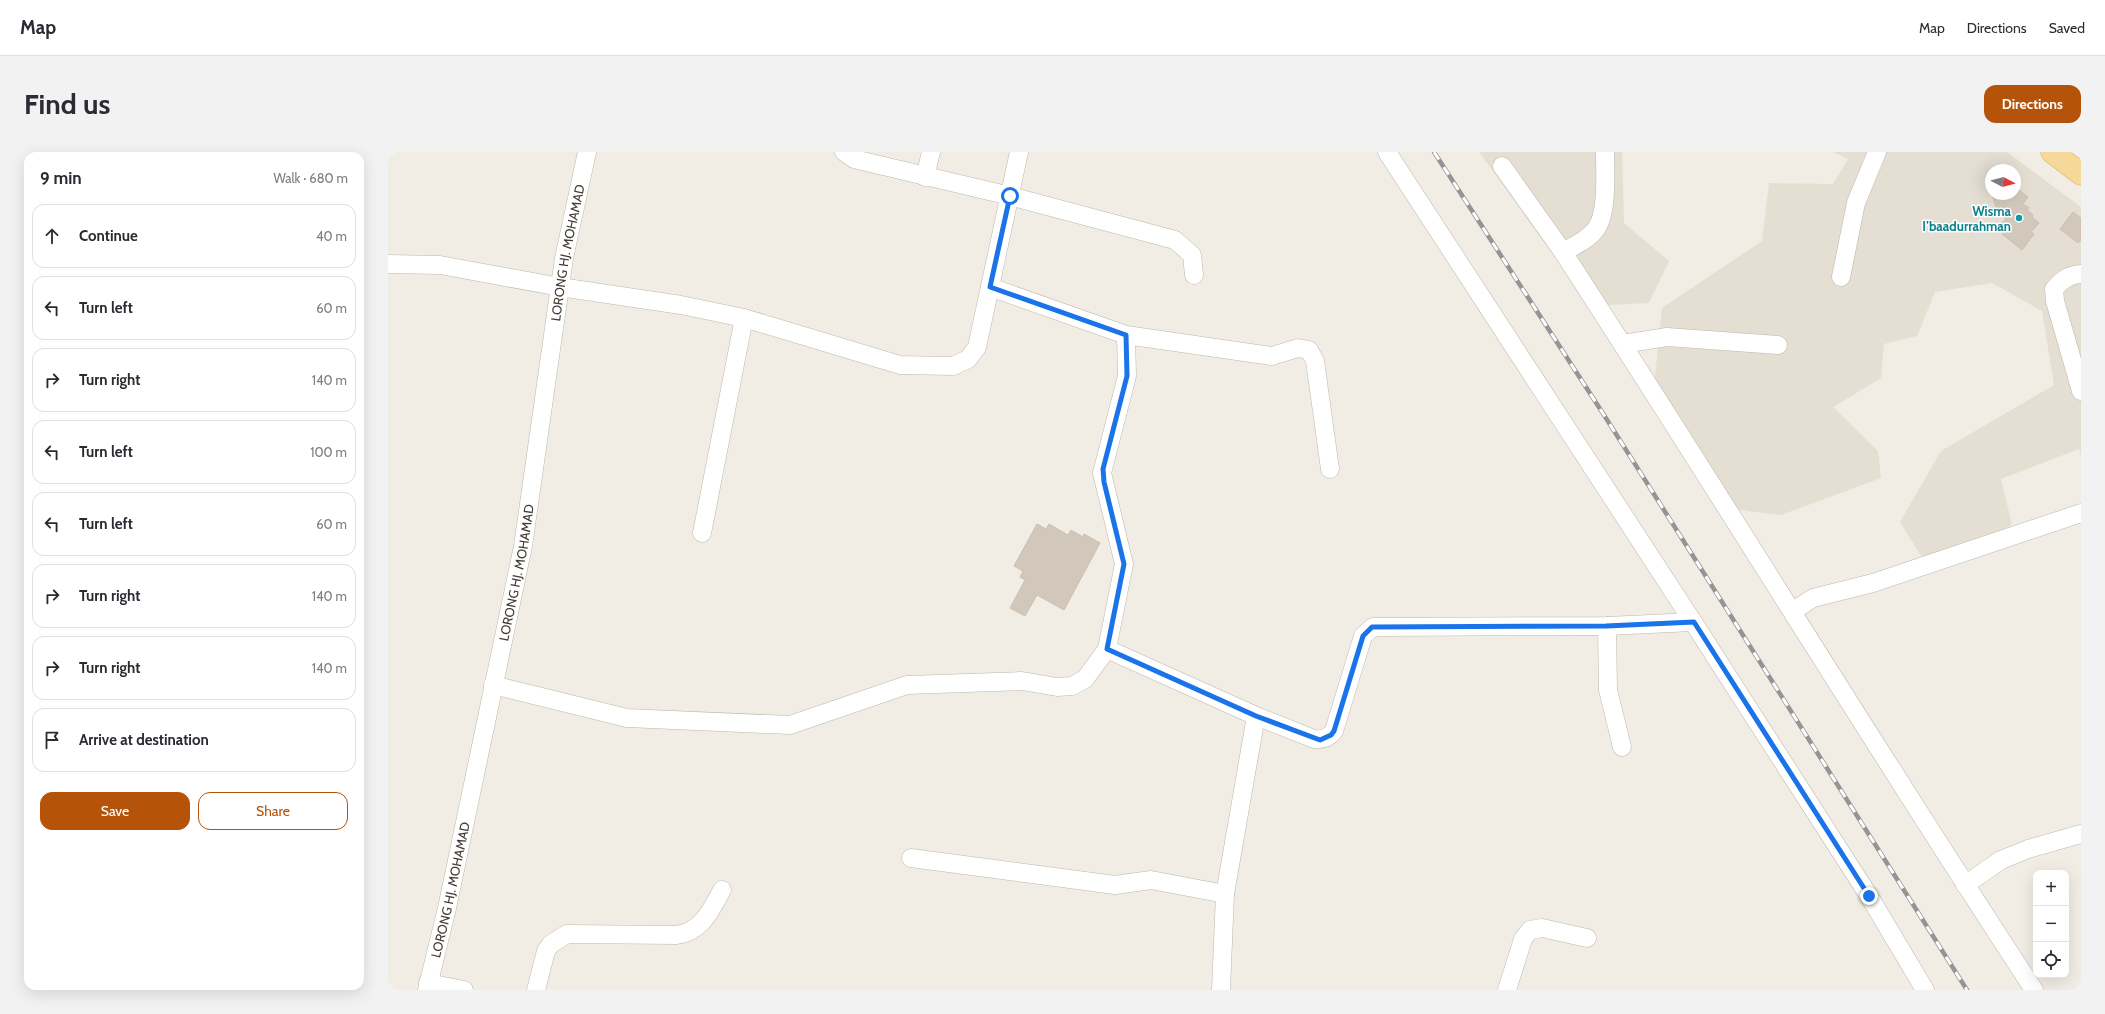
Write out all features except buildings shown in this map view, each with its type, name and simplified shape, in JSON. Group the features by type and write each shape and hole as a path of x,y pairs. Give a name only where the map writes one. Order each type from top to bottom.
{"main road":[{"path":"2052,152 2081,174"}],"street":[{"name":"LORONG HJ. MOHAMAD","path":"428,986 447,908 523,546 560,287 587,152"},
{"path":"844,152 854,159 1010,196 1175,240 1192,255 1194,275"},
{"path":"925,177 931,152"},
{"path":"388,264 440,265 560,287 681,305 744,318 900,365 953,366 968,359 975,351 1019,152"},
{"path":"1387,152 1694,622 1869,896 1925,990"},
{"path":"1563,252 1584,241 1596,229 1602,211 1605,152"},
{"path":"1841,277 1856,203 1877,152"},
{"path":"1502,166 1563,252 1623,344 1793,610 1965,885 2034,990"},
{"path":"2081,274 2074,274 2062,279 2054,289 2054,301 2081,391"},
{"path":"990,287 1126,335 1272,356 1298,348 1309,350 1316,361 1330,469"},
{"path":"702,533 744,318"},
{"path":"494,685 628,718 790,725 800,724 906,685 1022,681 1057,686 1072,686 1079,683 1090,673 1107,649 1124,564 1104,482 1103,469 1127,376 1126,335"},
{"path":"1623,344 1667,337 1778,345"},
{"path":"1793,610 1813,598 1873,583 2081,513"},
{"path":"1107,649 1256,716 1320,740 1331,735 1334,731 1363,636 1372,627 1606,626 1694,622"},
{"path":"1606,626 1608,690 1622,747"},
{"path":"1221,990 1225,894 1256,716"},
{"path":"1965,885 2001,860 2028,849 2081,834"},
{"path":"911,858 1115,885 1152,880 1225,894"},
{"path":"536,990 546,951 559,938 576,933 676,935 690,932 701,924 722,890"},
{"path":"1508,990 1523,939 1530,930 1542,928 1587,938"},
{"path":"428,986 464,990"}],"shaded area":[{"path":"1479,152 1622,152 1624,223 1669,261 1649,303 1590,306"},
{"path":"1833,152 2007,152 2081,207 2081,456 2079,449 2001,479 2012,525 1928,567 1900,522 1941,451 2054,385 2042,311 1992,283 1935,292 1917,336 1884,344 1881,378 1833,407 1878,451 1881,478 1781,515 1717,507 1652,407 1662,308 1762,241 1769,183 1833,184 1848,159"}],"railway":[{"path":"1434,152 1604,415 1967,990"}],"place":[{"name":"Wisma I’baadurrahman","path":"2019,218"}],"route":[{"path":"1010,196 990,287 1126,335 1127,376 1103,465 1102,478 1124,564 1124,572 1107,649 1256,716 1320,740 1326,739 1334,731 1363,636 1365,632 1372,627 1606,626 1694,622 1869,896"}]}
